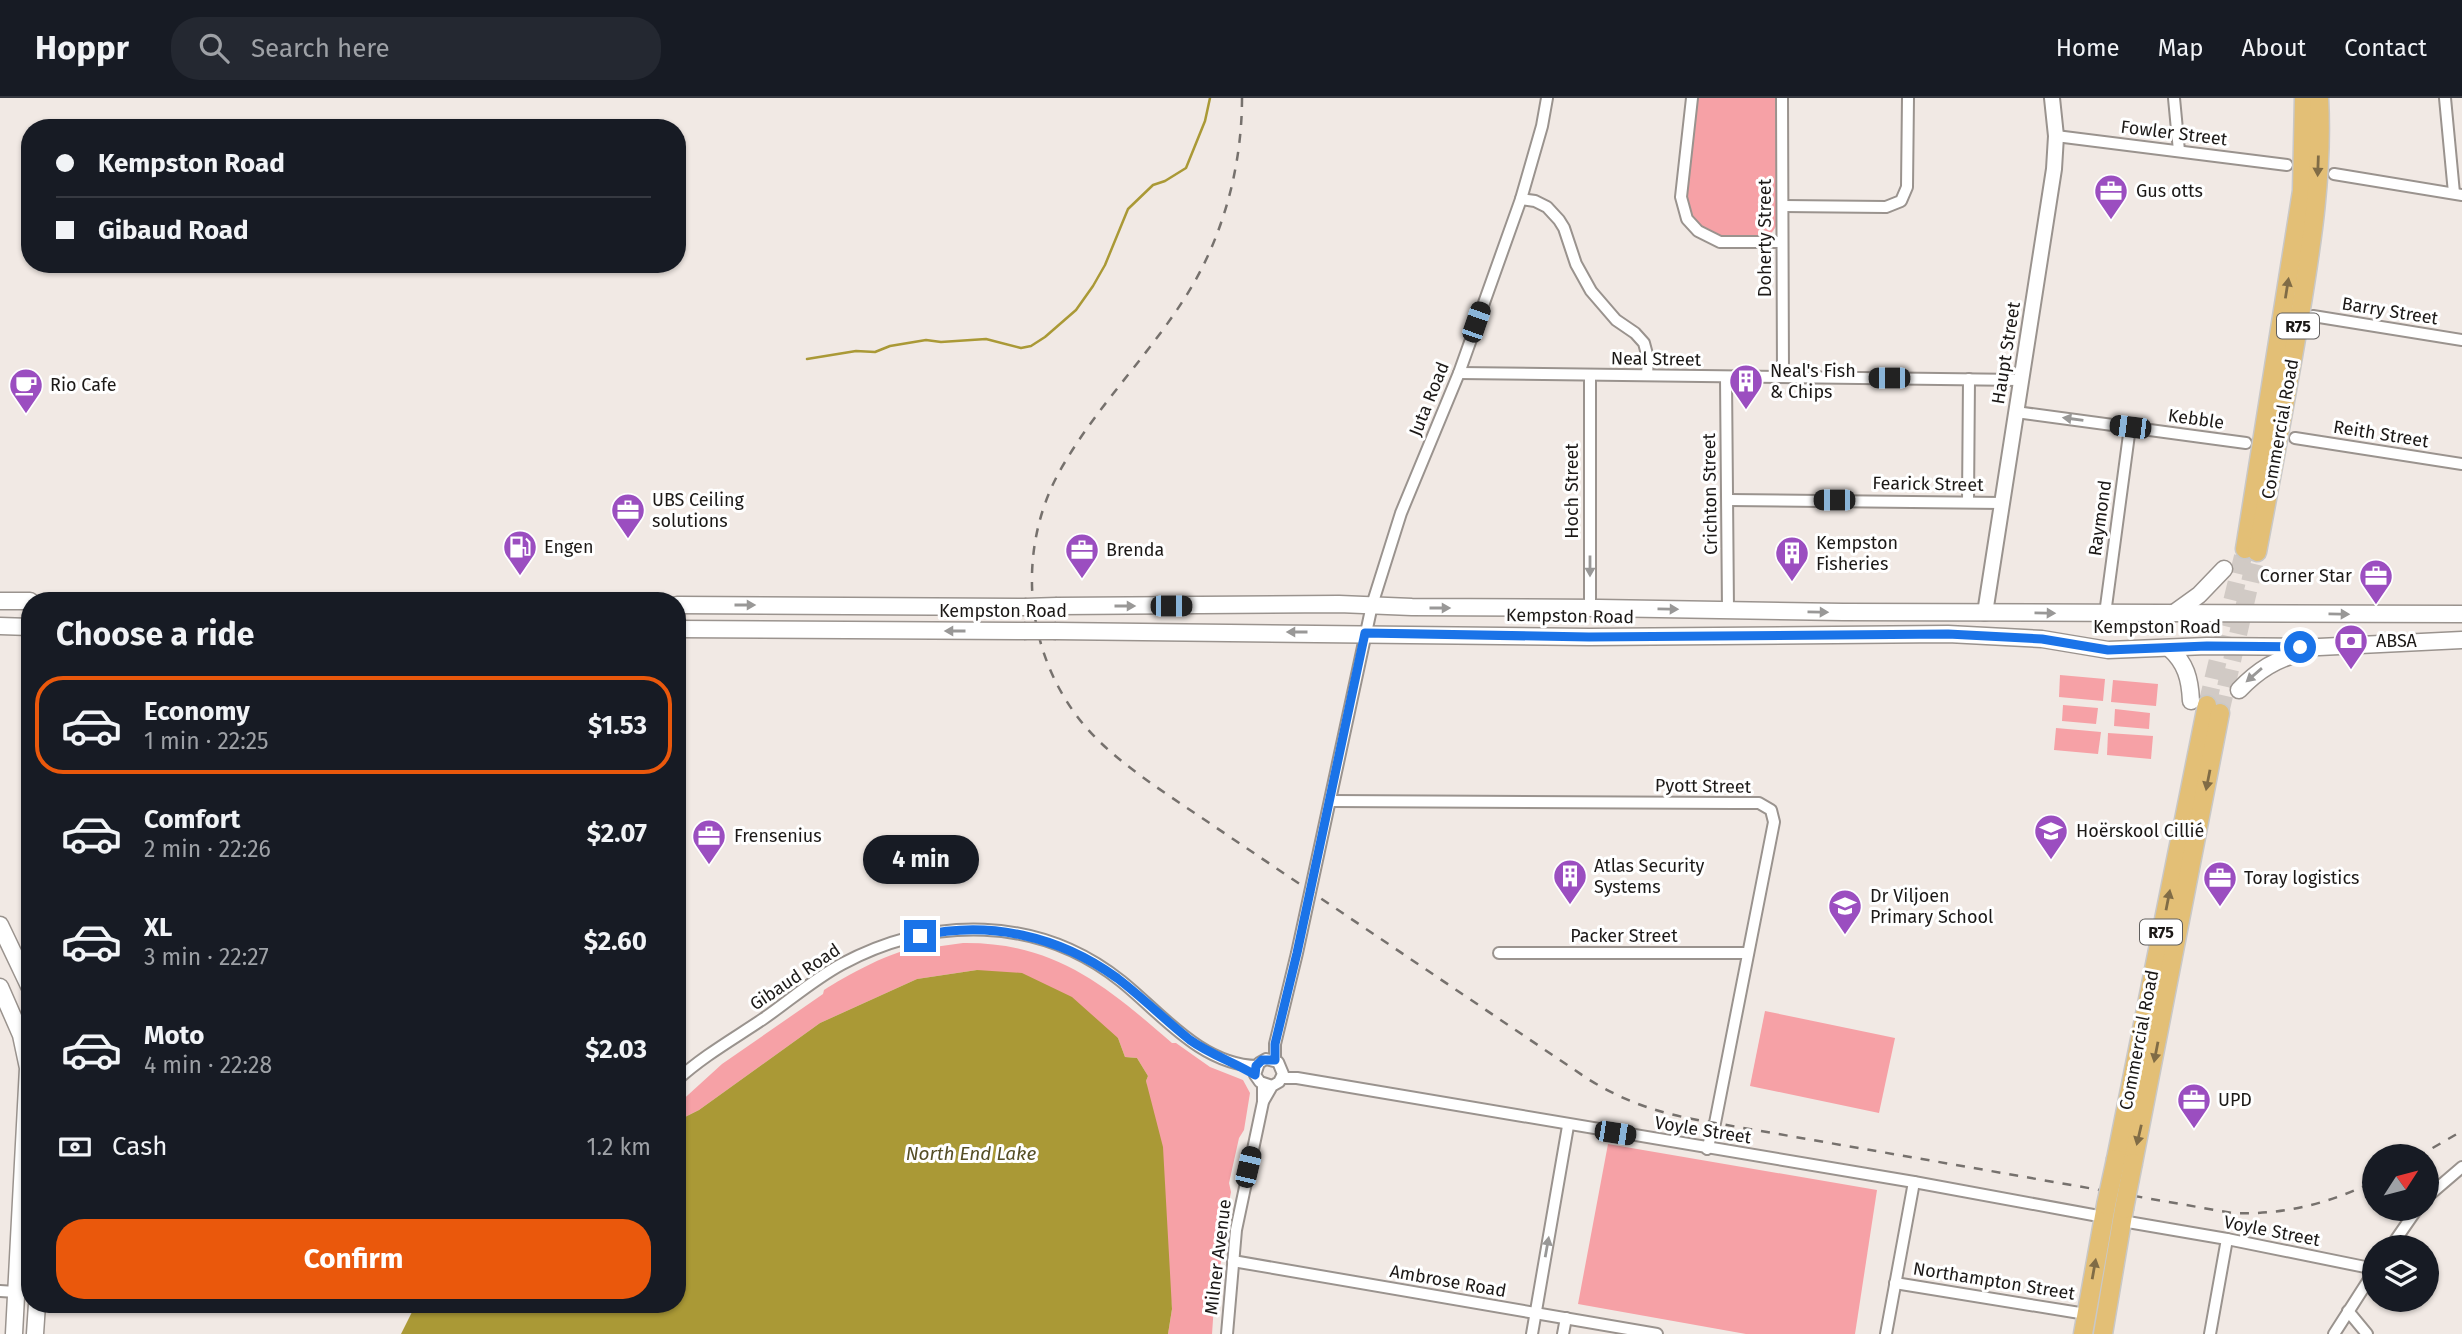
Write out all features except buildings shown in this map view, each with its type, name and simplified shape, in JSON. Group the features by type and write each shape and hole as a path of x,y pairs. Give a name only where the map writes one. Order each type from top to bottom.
{"main road":[{"name":"Commercial Road","path":"2304,98 2302,191 2251,550 2286,402 2312,241 2317,200 2319,98"},
{"path":"2174,613 2199,595 2224,569"},
{"path":"0,601 21,601"},
{"name":"Kempston Road","path":"686,605 1372,605 2105,614 2462,614"},
{"path":"0,626 21,627"},
{"name":"Kempston Road","path":"686,629 1589,637 1959,634 2042,639 2108,650 2319,647 2462,640"},
{"path":"2239,690 2262,668 2319,647"},
{"path":"2169,648 2186,669 2191,685 2206,707"},
{"name":"Commercial Road","path":"2103,1334 2123,1215 2124,1161 2206,707"},
{"path":"0,925 21,969"},
{"path":"0,987 21,1035"},
{"name":"Commercial Road","path":"2083,1334 2105,1211 2124,1161"},
{"path":"13,1334 8,1292 21,1251"},
{"path":"34,1334 36,1313"}],"street":[{"name":"Juta Road","path":"1365,633 1401,513 1459,373 1521,199 1542,126 1547,98"},
{"path":"1692,98 1681,197 1687,219 1698,232 1720,242 1781,243"},
{"name":"Doherty Street","path":"1782,98 1783,377"},
{"path":"1783,206 1886,208 1900,201 1907,187 1908,98"},
{"name":"Haupt Street","path":"1985,613 2054,169 2056,136 2052,98"},
{"path":"2174,98 2179,151"},
{"path":"2334,174 2458,194 2445,98"},
{"name":"Fowler Street","path":"2056,136 2287,165"},
{"path":"1521,199 1535,201 1547,207 1559,220 1576,264 1591,291 1616,320 1635,333 1644,344 1648,358 1647,375"},
{"name":"Barry Street","path":"2313,316 2462,340"},
{"name":"Neal Street","path":"1459,373 2021,380"},
{"name":"Hoch Street","path":"1590,375 1590,608"},
{"name":"Crichton Street","path":"1726,378 1728,610"},
{"path":"1968,501 1969,379"},
{"name":"Kebble","path":"2016,412 2246,443"},
{"name":"Raymond","path":"2105,614 2130,427"},
{"name":"Reith Street","path":"2295,438 2462,464"},
{"name":"Fearick Street","path":"1729,499 2002,503"},
{"path":"1256,1071 1271,1059 1275,1044 1365,633"},
{"name":"Pyott Street","path":"1330,801 1759,803 1771,810 1774,822 1707,1149"},
{"name":"Gibaud Road","path":"686,1074 844,963 906,939 963,929 997,930 1025,935 1085,959 1120,981 1191,1040 1217,1057 1256,1071 1267,1085"},
{"name":"Packer Street","path":"1499,953 1748,953"},
{"path":"1267,1085 1282,1074 1271,1059"},
{"name":"Voyle Street","path":"1282,1074 1707,1149 2105,1211"},
{"name":"Milner Avenue","path":"1227,1334 1239,1211 1267,1085"},
{"path":"1532,1334 1569,1126"},
{"path":"2440,1186 2462,1167"},
{"path":"1886,1334 1913,1182"},
{"name":"Voyle Street","path":"2123,1215 2362,1266"},
{"path":"2210,1334 2227,1239"},
{"name":"Ambrose Road","path":"1233,1261 1657,1334"},
{"name":"Northampton Street","path":"1895,1283 2086,1314"},
{"path":"2334,1334 2362,1289"},
{"path":"2348,1311 2367,1334"},
{"path":"1563,1334 1566,1318"}],"shaded area":[{"path":"1698,98 1778,98 1777,224 1771,234 1758,238 1723,236 1709,232 1692,218 1688,179"},
{"path":"2060,675 2105,679 2103,701 2059,697"},
{"path":"2113,680 2158,684 2156,706 2111,702"},
{"path":"2063,705 2098,708 2096,724 2062,721"},
{"path":"2115,709 2150,713 2149,729 2114,726"},
{"path":"2056,728 2101,732 2098,754 2054,750"},
{"path":"2108,733 2153,736 2151,759 2107,755"},
{"path":"963,943 996,945 1025,950 1052,959 1101,986 1172,1043 1176,1043 1210,1067 1243,1080 1250,1093 1244,1130 1239,1138 1229,1183 1231,1192 1224,1228 1219,1283 1215,1291 1212,1334 1168,1334 1172,1309 1146,1081 1148,1076 1137,1058 1125,1057 1118,1038 977,970 917,979 820,1023 699,1110 686,1116 686,1097 722,1064 823,994 824,990 874,962 904,951"},
{"path":"1765,1011 1895,1038 1879,1113 1750,1086"},
{"path":"1608,1144 1877,1190 1855,1334 1746,1334 1578,1304"}],"water":[{"name":"North End Lake","path":"977,970 1022,973 1072,997 1118,1038 1125,1057 1137,1058 1148,1076 1146,1081 1163,1147 1172,1309 1168,1334 401,1334 412,1313 686,1313 686,1116 699,1110 820,1023 917,979"}],"waterway":[{"path":"807,359 856,351 875,352 890,346 926,340 941,342 986,339 1021,348 1031,346 1045,337 1076,310 1093,286 1105,265 1128,209 1153,185 1186,168 1205,121 1210,98"}],"tunnel":[{"path":"2207,705 2244,552"},
{"path":"2220,713 2257,552"}],"railway":[{"path":"1242,98 1239,145 1230,192 1206,260 1164,328 1096,416 1065,462 1049,494 1038,527 1032,596 1038,631 1048,664 1063,696 1102,744 1165,793 1588,1079 1649,1108 1697,1120 2232,1213 2288,1210 2323,1202 2362,1187"},
{"path":"2440,1144 2462,1131"}],"place":[{"name":"Gus otts","path":"2111,221"},
{"name":"Neal's Fish & Chips","path":"1746,411"},
{"name":"Rio Cafe","path":"26,415"},
{"name":"UBS Ceiling solutions","path":"628,540"},
{"name":"Engen","path":"520,577"},
{"name":"Brenda","path":"1082,580"},
{"name":"Kempston Fisheries","path":"1792,583"},
{"name":"Corner Star","path":"2376,606"},
{"name":"ABSA","path":"2351,671"},
{"name":"Hoërskool Cillié","path":"2051,861"},
{"name":"Frensenius","path":"709,866"},
{"name":"Atlas Security Systems","path":"1570,906"},
{"name":"Toray logistics","path":"2220,908"},
{"name":"Dr Viljoen Primary School","path":"1845,936"},
{"name":"UPD","path":"2194,1130"}],"route":[{"path":"920,936 956,929 997,930 1025,935 1061,947 1110,973 1191,1040 1217,1057 1241,1066 1255,1075 1256,1066 1262,1060 1275,1060 1275,1044 1365,633 1589,637 1948,634 2042,639 2108,650 2207,646 2300,647"}]}
